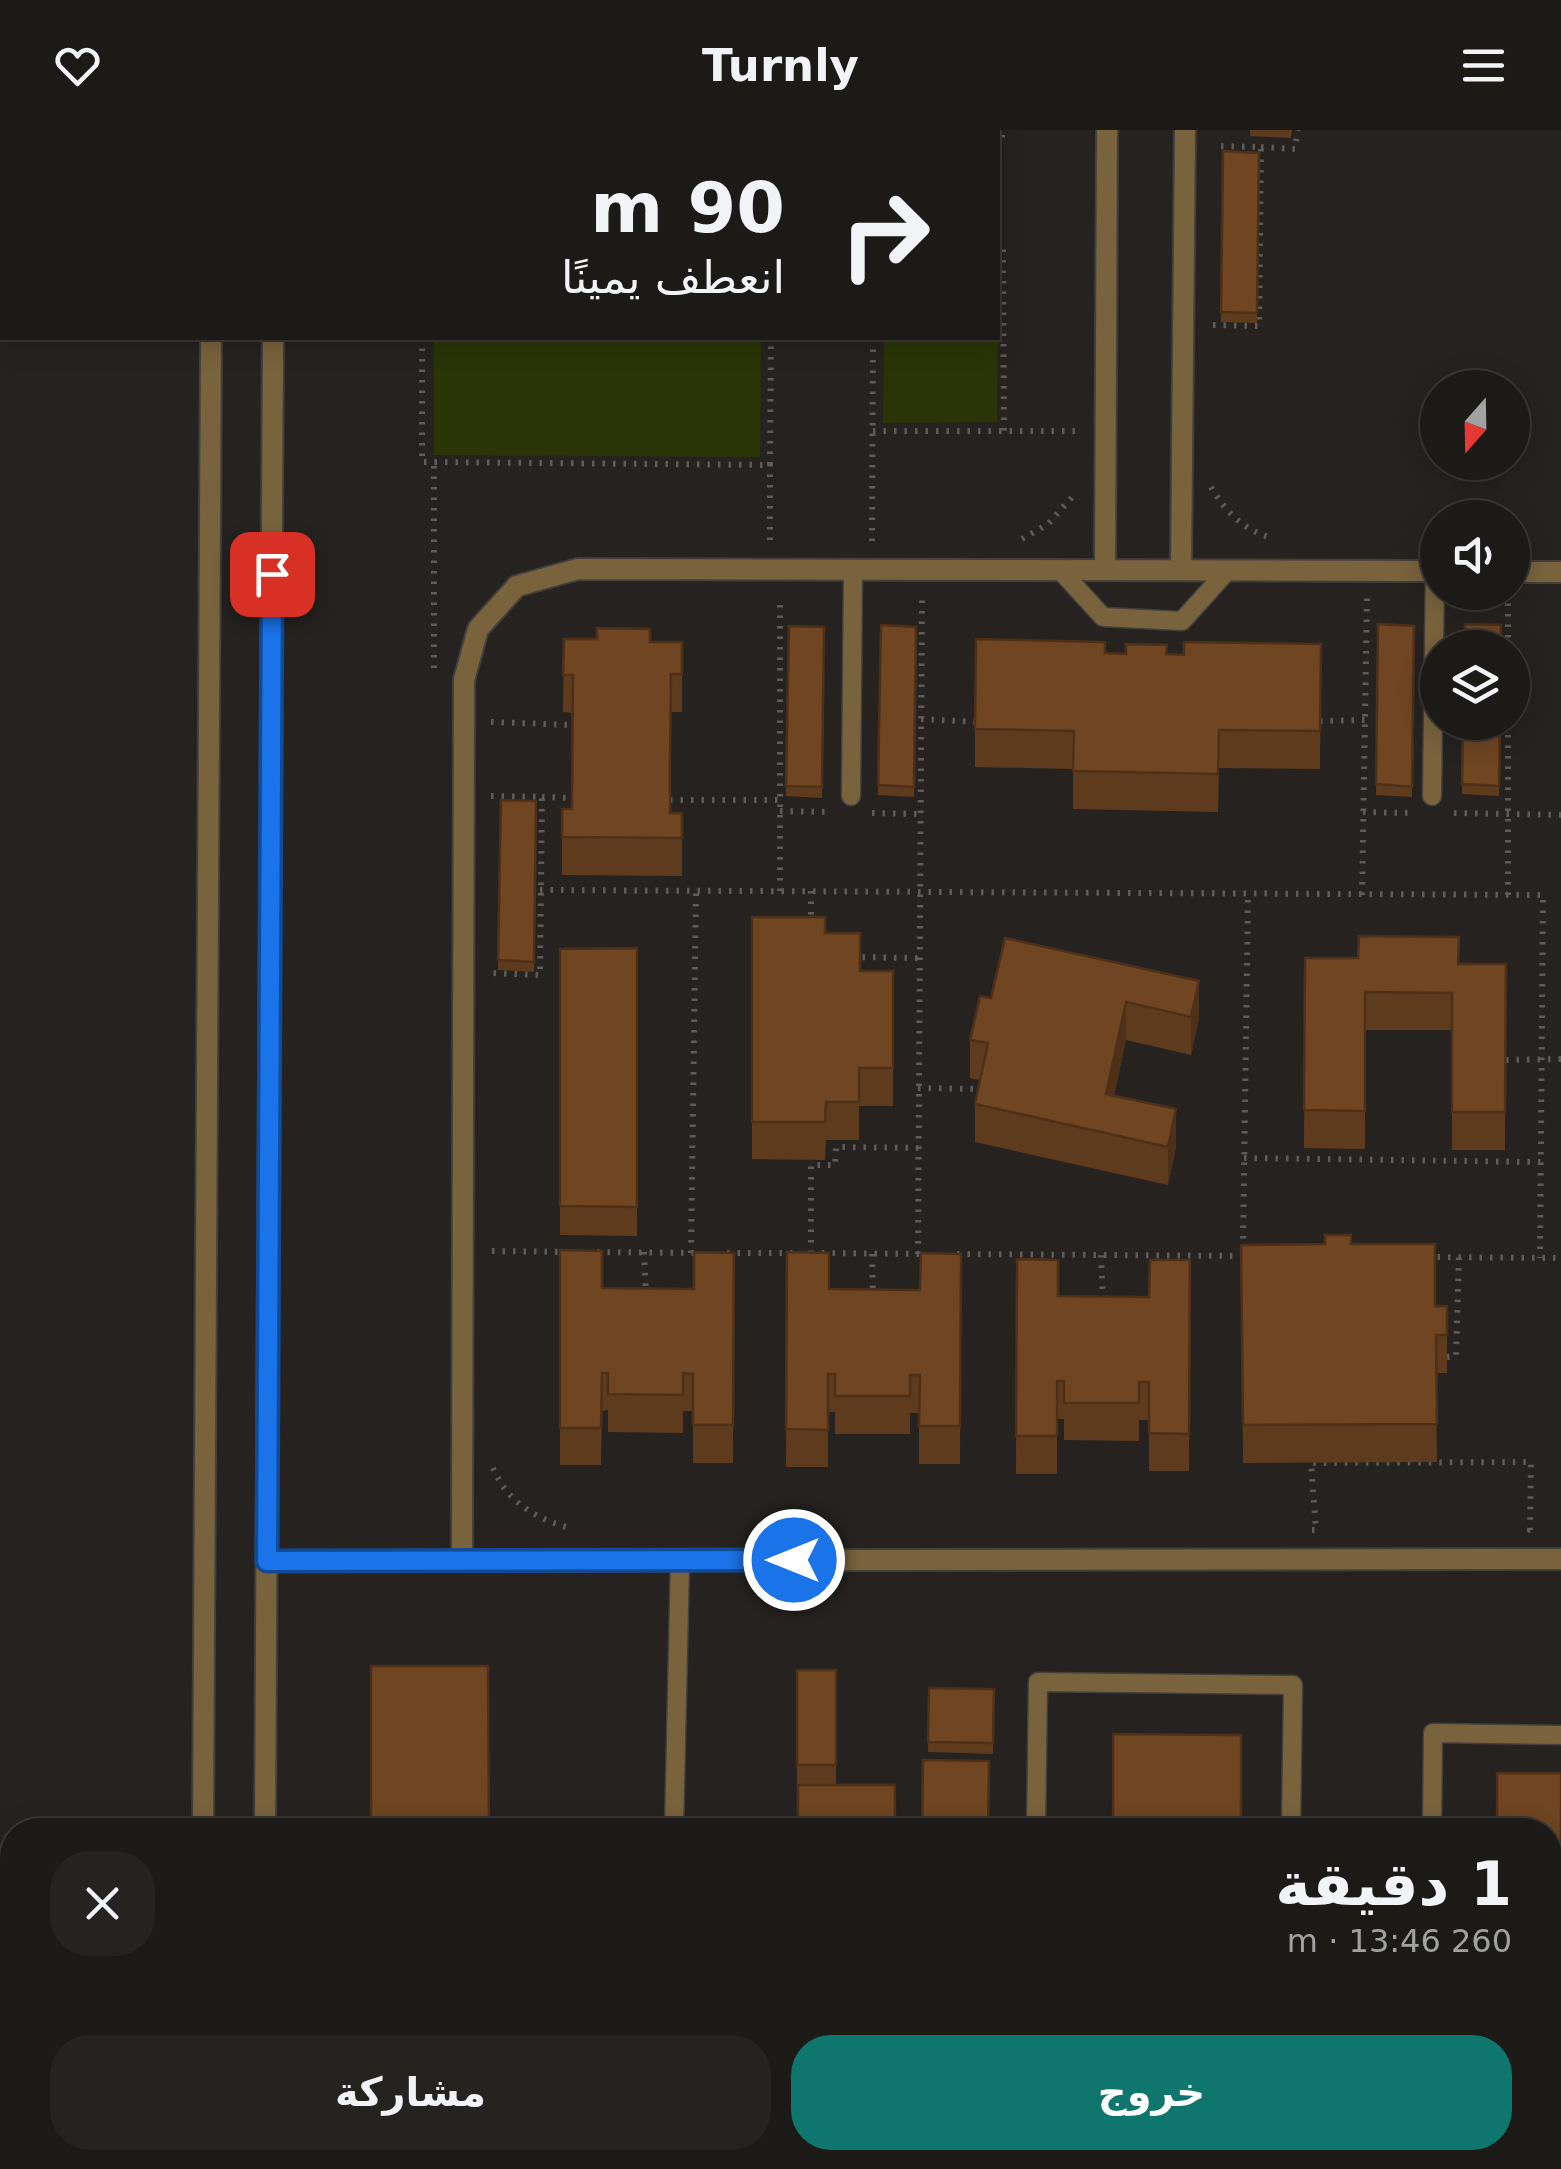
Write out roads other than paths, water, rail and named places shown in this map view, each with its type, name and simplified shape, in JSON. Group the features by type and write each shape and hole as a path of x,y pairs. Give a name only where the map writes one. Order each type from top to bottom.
{"street":[{"path":"1105,570 1107,130"},
{"path":"1181,570 1186,130"},
{"path":"203,1818 211,340"},
{"path":"266,1818 273,340"},
{"path":"462,1561 464,680 478,630 517,586 578,568 1420,571"},
{"path":"1530,572 1561,572"},
{"path":"267,1561 1561,1559"}],"lane":[{"path":"851,796 852,570"},
{"path":"1060,570 1104,617 1182,621 1228,570"},
{"path":"1434,804 1436,610"},
{"path":"674,1818 680,1560"},
{"path":"1036,1818 1038,1682 1293,1684 1291,1818"},
{"path":"1432,1818 1433,1734 1561,1735"}]}
